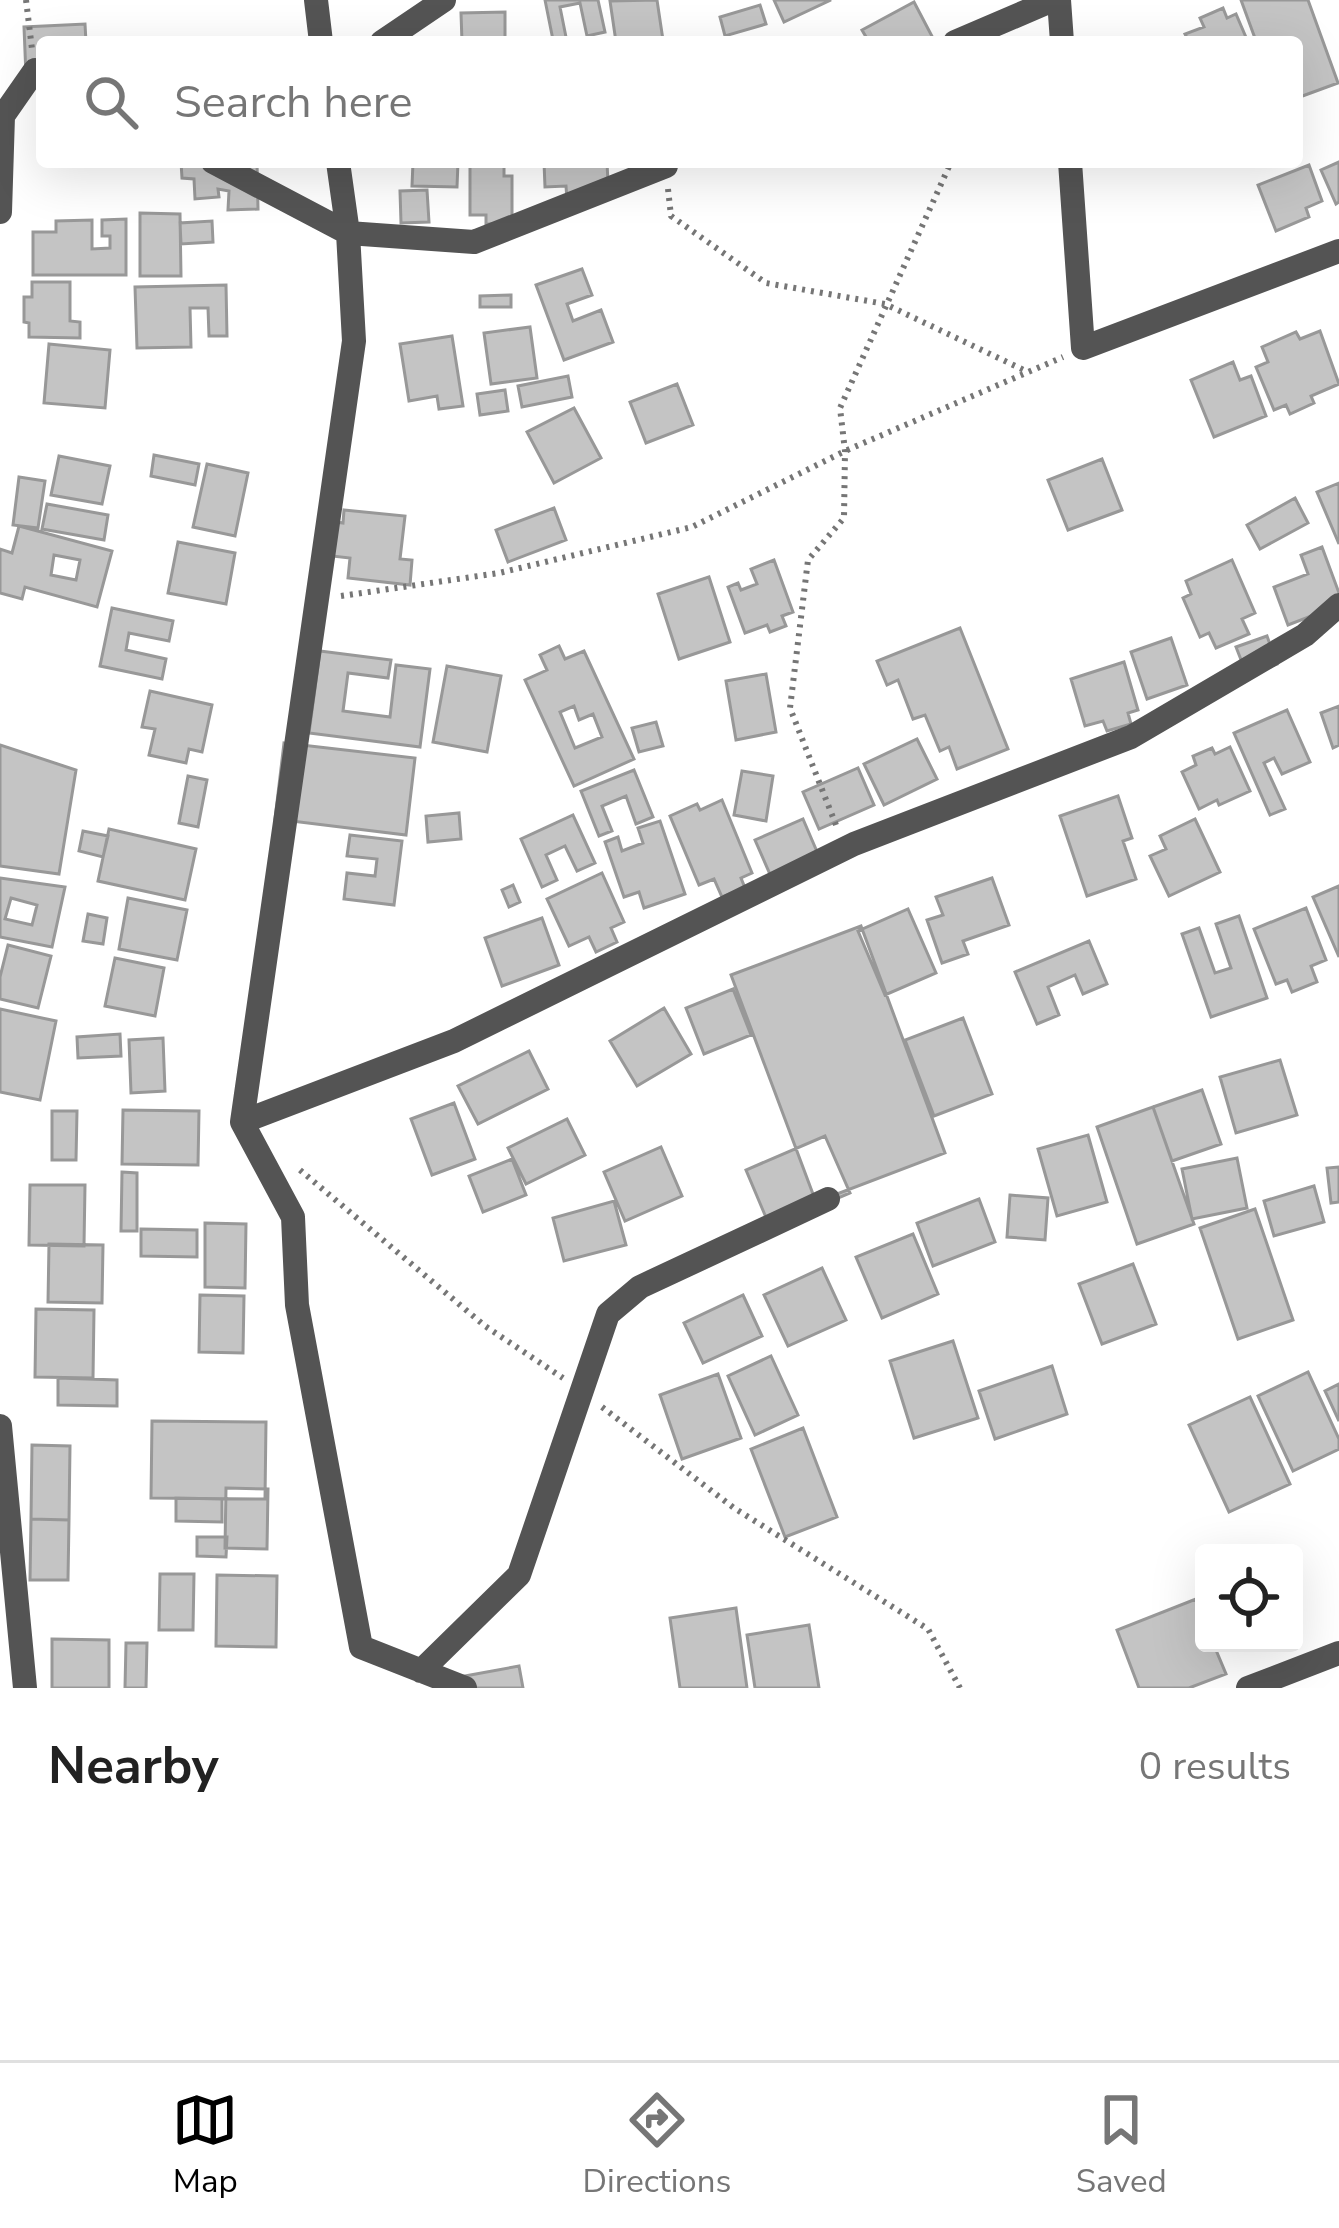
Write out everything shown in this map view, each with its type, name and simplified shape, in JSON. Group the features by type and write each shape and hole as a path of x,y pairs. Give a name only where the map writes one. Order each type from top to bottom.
{"street":[{"path":"316,0 320,36"},
{"path":"391,36 444,0"},
{"path":"969,36 1056,0 1061,36"},
{"path":"0,212 3,116 36,75"},
{"path":"224,168 348,233 474,242 654,168"},
{"path":"339,168 348,233 353,341 242,1122 293,1217 297,1305 361,1647 465,1688"},
{"path":"1070,168 1083,348 1339,251"},
{"path":"242,1122 454,1041 845,849 1131,737 1305,635 1339,604"},
{"path":"421,1671 519,1575 608,1315 640,1287 828,1199"},
{"path":"0,1426 25,1688"},
{"path":"1248,1688 1339,1653"}],"path":[{"path":"26,0 36,60"},
{"path":"666,168 671,216 766,283 885,304 1028,372"},
{"path":"845,849 790,708 808,560 844,518 840,408 948,168"},
{"path":"317,600 499,573 692,527 845,451 1083,348"}],"building":[{"path":"545,0 598,0 605,32 587,36 580,3 560,7 566,36 552,36"},
{"path":"657,0 662,36 615,36 610,1"},
{"path":"774,0 831,0 784,22"},
{"path":"1241,0 1308,0 1338,83 1303,96 1303,36 1254,36"},
{"path":"914,2 932,36 866,36 862,30"},
{"path":"760,5 766,24 725,36 720,17"},
{"path":"1223,8 1227,18 1236,14 1245,36 1186,36 1204,27 1200,18"},
{"path":"505,12 505,36 462,36 461,13"},
{"path":"85,24 86,36 36,36 36,75 26,76 24,27"},
{"path":"1339,162 1339,202 1336,204 1321,170"},
{"path":"1309,165 1322,201 1306,208 1309,217 1276,231 1258,185"},
{"path":"181,168 257,168 258,209 228,210 229,191 218,189 219,197 195,199 194,179 182,178"},
{"path":"413,168 458,168 457,187 412,186"},
{"path":"470,168 504,168 504,176 512,176 512,224 486,224 486,215 470,215"},
{"path":"544,168 607,168 608,183 567,200 566,186 545,187"},
{"path":"427,190 429,222 401,223 400,191"},
{"path":"140,213 180,214 181,276 140,276"},
{"path":"126,219 126,275 33,275 33,232 56,232 56,221 92,220 92,249 110,248 110,236 102,236 102,220"},
{"path":"212,221 213,242 181,244 180,223"},
{"path":"582,269 592,295 567,304 573,321 601,310 613,342 564,360 536,285"},
{"path":"32,282 70,282 70,321 80,322 80,338 29,337 24,297 32,297"},
{"path":"226,285 227,336 209,336 208,308 190,308 191,347 137,348 135,287"},
{"path":"511,295 511,307 480,307 480,296"},
{"path":"530,327 537,378 491,384 484,333"},
{"path":"1320,331 1339,384 1311,396 1314,403 1290,414 1286,405 1274,410 1256,367 1268,362 1262,347 1296,332 1300,339"},
{"path":"452,336 463,406 439,409 437,396 409,401 400,344"},
{"path":"49,344 110,350 105,408 44,403"},
{"path":"1233,362 1240,380 1251,376 1266,416 1214,437 1191,380"},
{"path":"568,376 572,397 522,407 518,386"},
{"path":"677,384 693,425 646,443 630,402"},
{"path":"505,390 508,411 480,415 477,394"},
{"path":"574,408 601,458 554,483 527,432"},
{"path":"154,455 199,464 195,485 151,476"},
{"path":"59,456 110,466 102,504 51,495"},
{"path":"1102,459 1122,510 1068,530 1048,480"},
{"path":"207,464 248,473 235,536 193,527"},
{"path":"19,477 45,481 38,528 13,525"},
{"path":"1339,483 1339,544 1317,492"},
{"path":"1295,498 1308,523 1260,549 1247,525"},
{"path":"47,504 108,515 104,540 42,529"},
{"path":"554,508 566,540 508,562 496,530"},
{"path":"344,510 405,516 400,559 412,560 410,585 348,578 350,558 332,556 335,522 343,523"},
{"path":"19,526 112,551 97,607 25,587 22,599 0,593 0,549 12,553","holes":["54,555 80,560 76,580 51,575"]},
{"path":"178,542 235,553 226,604 168,593"},
{"path":"1322,547 1339,593 1339,615 1324,611 1288,625 1274,587 1308,574 1301,555"},
{"path":"774,560 793,612 782,616 786,626 770,632 767,625 745,633 728,587 738,583 741,590 757,584 751,569"},
{"path":"1232,560 1255,613 1242,619 1249,634 1216,648 1209,633 1200,637 1183,598 1191,594 1186,581"},
{"path":"709,577 730,642 679,659 658,594"},
{"path":"112,608 173,621 169,641 129,633 126,650 166,659 162,679 100,666"},
{"path":"960,628 1008,749 957,769 949,747 940,751 925,715 913,719 898,680 887,685 877,661"},
{"path":"1267,636 1277,664 1247,675 1236,647"},
{"path":"1171,638 1187,685 1147,699 1131,652"},
{"path":"559,646 565,659 584,651 634,759 574,786 525,680 547,670 540,655","holes":["574,706 579,720 593,714 602,737 575,748 560,712"]},
{"path":"320,651 391,660 388,678 348,673 343,711 390,717 396,665 430,669 420,747 309,733"},
{"path":"1124,662 1138,710 1128,713 1131,724 1107,731 1103,721 1085,726 1071,679"},
{"path":"447,666 501,676 487,752 433,742"},
{"path":"766,674 776,732 736,740 726,681"},
{"path":"150,691 212,705 202,752 189,749 186,763 149,755 155,729 142,727"},
{"path":"1339,706 1339,745 1333,748 1321,713"},
{"path":"1287,710 1310,762 1282,774 1274,758 1264,763 1285,809 1270,815 1234,733"},
{"path":"656,722 663,746 639,752 632,728"},
{"path":"917,739 937,779 884,805 864,764"},
{"path":"284,743 415,758 406,835 275,819"},
{"path":"0,745 76,770 59,874 0,866"},
{"path":"1230,747 1250,791 1199,809 1182,772 1196,765 1193,756"},
{"path":"858,768 874,805 819,829 803,792"},
{"path":"634,770 653,817 636,824 626,796 602,806 612,831 599,836 581,791"},
{"path":"742,771 773,776 766,821 734,815"},
{"path":"188,776 207,780 198,827 179,823"},
{"path":"1118,796 1132,838 1123,841 1136,879 1087,896 1060,816"},
{"path":"722,800 752,873 741,878 745,888 722,897 714,879 699,885 670,816"},
{"path":"459,813 461,839 428,842 426,816"},
{"path":"573,815 595,863 577,871 565,846 546,855 557,880 542,887 521,839"},
{"path":"803,819 824,868 776,888 755,840"},
{"path":"1195,819 1220,872 1169,896 1150,856 1166,849 1160,836"},
{"path":"660,821 685,894 644,908 639,892 624,897 605,842 618,837 622,851 643,843 638,828"},
{"path":"109,829 196,849 185,900 98,881"},
{"path":"83,831 108,836 103,857 79,851"},
{"path":"350,835 402,841 394,905 344,899 347,873 375,876 377,859 347,856"},
{"path":"602,873 624,922 611,928 617,942 596,952 589,937 569,946 547,899"},
{"path":"0,878 65,887 52,947 0,937","holes":["11,898 37,905 32,925 5,919"]},
{"path":"992,878 1009,925 963,941 968,954 942,963 927,920 943,915 936,897"},
{"path":"513,885 520,902 509,907 502,890"},
{"path":"1339,886 1339,957 1313,897"},
{"path":"128,898 187,910 177,960 119,949"},
{"path":"1306,908 1326,960 1311,966 1317,982 1292,992 1287,980 1276,984 1254,929"},
{"path":"908,909 936,973 885,995 858,931"},
{"path":"88,914 107,918 103,944 83,941"},
{"path":"1239,916 1267,998 1211,1017 1182,934 1199,928 1215,973 1231,968 1216,924"},
{"path":"542,918 559,965 502,986 485,938"},
{"path":"861,926 945,1153 816,1202 731,975"},
{"path":"1089,941 1107,984 1083,994 1075,975 1048,987 1059,1015 1037,1024 1015,972"},
{"path":"8,945 51,956 38,1008 0,999"},
{"path":"115,958 164,968 155,1016 105,1006"},
{"path":"733,989 751,1035 704,1054 686,1008"},
{"path":"664,1008 691,1054 637,1086 610,1041"},
{"path":"0,1009 56,1021 40,1100 0,1092"},
{"path":"963,1018 992,1094 934,1116 905,1040"},
{"path":"120,1034 121,1056 78,1058 77,1037"},
{"path":"163,1038 165,1091 131,1093 129,1040"},
{"path":"529,1051 548,1089 478,1124 458,1086"},
{"path":"1280,1060 1297,1115 1236,1133 1220,1077"},
{"path":"1202,1090 1221,1144 1172,1161 1153,1107"},
{"path":"454,1103 475,1159 432,1175 411,1119"},
{"path":"1153,1107 1194,1224 1137,1244 1097,1127"},
{"path":"123,1110 199,1111 198,1165 122,1164"},
{"path":"52,1111 77,1111 76,1160 52,1160"},
{"path":"567,1119 585,1155 526,1184 508,1148"},
{"path":"1088,1135 1107,1202 1057,1216 1038,1149"},
{"path":"825,1136 850,1193 770,1227 746,1170"},
{"path":"661,1147 682,1196 625,1221 604,1172"},
{"path":"1237,1158 1247,1208 1192,1219 1182,1169"},
{"path":"512,1159 526,1195 483,1212 469,1176"},
{"path":"1339,1167 1339,1202 1331,1203 1327,1168"},
{"path":"122,1172 137,1173 137,1231 121,1231"},
{"path":"30,1185 85,1185 84,1246 29,1245"},
{"path":"1314,1186 1324,1222 1274,1236 1264,1201"},
{"path":"1010,1195 1048,1198 1045,1240 1007,1237"},
{"path":"979,1199 995,1242 933,1266 917,1223"},
{"path":"614,1201 626,1245 564,1261 553,1218"},
{"path":"1255,1209 1293,1320 1238,1339 1200,1228"},
{"path":"205,1223 246,1224 245,1288 205,1287"},
{"path":"141,1229 197,1230 197,1257 141,1256"},
{"path":"913,1234 938,1294 882,1318 856,1257"},
{"path":"49,1244 103,1245 102,1303 48,1302"},
{"path":"1133,1264 1156,1324 1102,1344 1079,1284"},
{"path":"822,1268 846,1320 788,1346 764,1295"},
{"path":"200,1295 244,1296 243,1353 199,1352"},
{"path":"743,1295 762,1336 703,1363 684,1323"},
{"path":"36,1309 94,1310 93,1378 35,1377"},
{"path":"953,1341 978,1418 914,1438 890,1361"},
{"path":"771,1356 798,1415 755,1435 728,1376"},
{"path":"1052,1366 1067,1414 995,1439 979,1391"},
{"path":"1308,1372 1339,1439 1339,1449 1293,1471 1258,1396"},
{"path":"718,1374 741,1438 682,1459 660,1395"},
{"path":"58,1378 117,1380 117,1406 58,1405"},
{"path":"1339,1384 1339,1421 1325,1391"},
{"path":"1250,1397 1290,1484 1229,1512 1189,1425"},
{"path":"152,1421 266,1422 265,1499 151,1498"},
{"path":"803,1428 837,1517 785,1537 751,1449"},
{"path":"32,1445 70,1446 69,1520 31,1519"},
{"path":"226,1488 268,1489 267,1549 225,1548"},
{"path":"176,1498 222,1499 222,1522 176,1521"},
{"path":"31,1519 69,1520 68,1580 30,1580"},
{"path":"197,1537 227,1537 226,1557 197,1556"},
{"path":"160,1574 194,1574 193,1630 159,1630"},
{"path":"217,1575 277,1576 276,1647 216,1646"},
{"path":"1195,1599 1195,1652 1217,1652 1226,1674 1189,1688 1139,1688 1117,1630"},
{"path":"736,1608 747,1688 680,1688 670,1618"},
{"path":"809,1625 819,1688 755,1688 747,1635"},
{"path":"52,1639 109,1640 109,1688 52,1688"},
{"path":"126,1643 147,1643 146,1688 125,1688"},
{"path":"519,1666 523,1688 456,1688 454,1678"}]}
